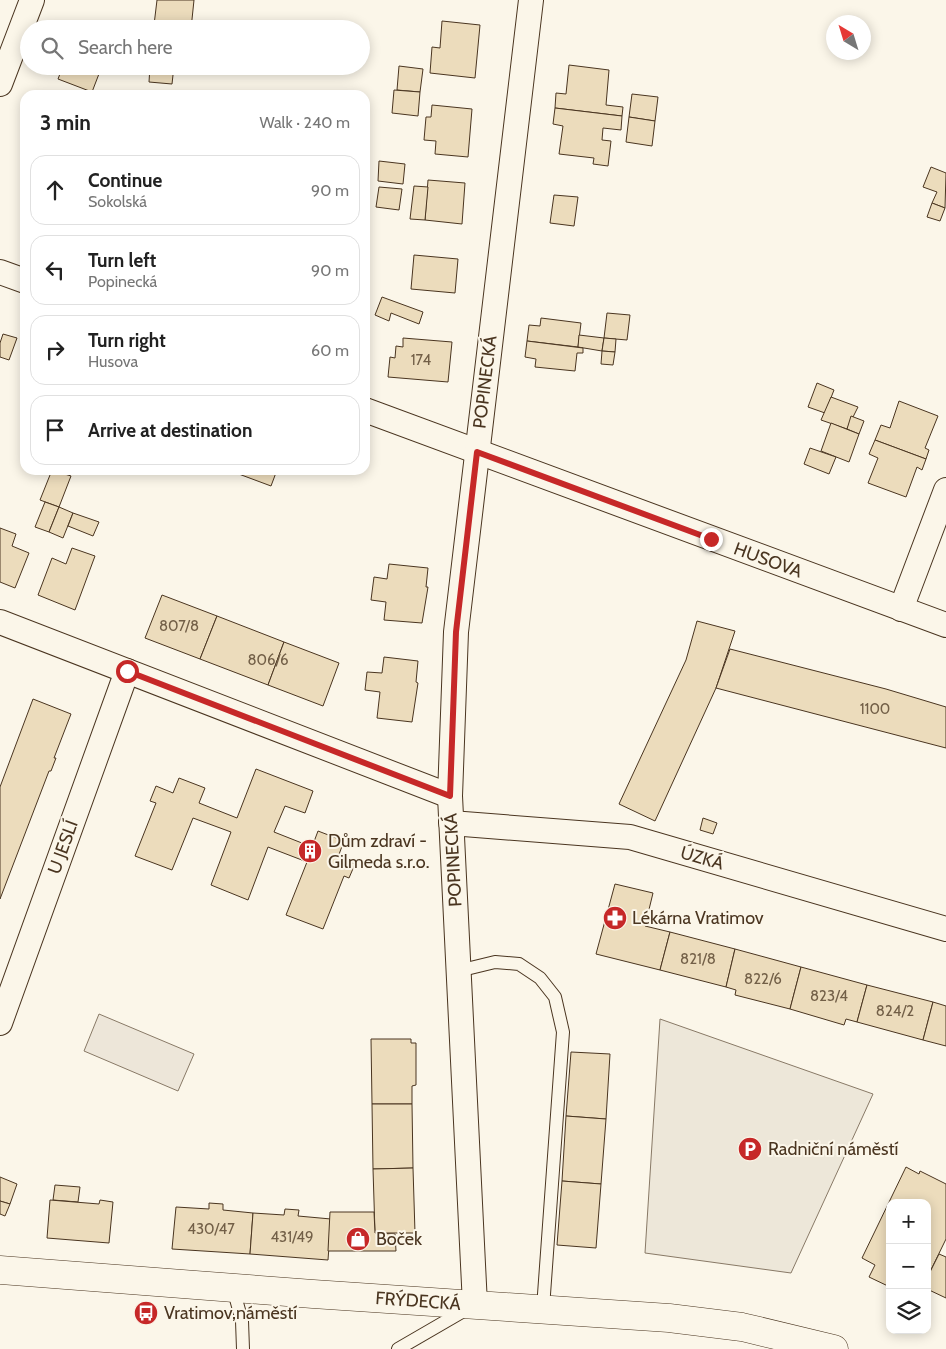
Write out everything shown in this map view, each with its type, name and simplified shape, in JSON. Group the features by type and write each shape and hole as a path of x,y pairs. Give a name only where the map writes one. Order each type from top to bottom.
{"main road":[{"name":"FRÝDECKÁ","path":"0,1270 669,1318 742,1327 834,1349"}],"street":[{"path":"24,20 32,0"},
{"name":"POPINECKÁ","path":"475,1304 450,796 456,632 531,0"},
{"path":"0,84 20,32"},
{"path":"0,272 20,279"},
{"name":"HUSOVA","path":"370,412 946,625"},
{"path":"901,609 946,490"},
{"path":"0,622 450,796"},
{"name":"U JESLÍ","path":"0,1023 127,671"},
{"name":"ÚZKÁ","path":"451,823 630,837 946,928"}],"lane":[{"path":"458,971 495,962 519,964 540,978 555,997 562,1032 543,1308"},
{"path":"233,1288 242,1321 244,1349"},
{"path":"398,1349 475,1304"}],"shaded area":[{"path":"99,1014 194,1054 178,1091 84,1051"},
{"name":"Radniční náměstí","path":"660,1019 873,1094 791,1273 645,1253"}],"building":[{"path":"157,0 194,0 192,20 155,20"},
{"path":"442,21 480,25 475,78 430,73 432,47 440,48"},
{"path":"569,65 609,70 606,105 623,107 622,116 555,108 556,93 566,94"},
{"path":"399,66 423,69 420,92 397,90"},
{"path":"60,75 99,75 93,90 87,90 58,79"},
{"path":"149,75 173,75 172,84 149,82"},
{"path":"394,90 420,92 418,116 392,113"},
{"path":"632,94 658,97 655,121 629,117"},
{"path":"432,105 472,109 468,157 435,154 436,141 424,140 426,117 431,117"},
{"path":"555,108 622,116 621,130 603,128 602,140 611,141 608,166 593,164 594,158 559,154 563,126 553,124"},
{"path":"629,117 655,121 652,146 626,142"},
{"path":"379,161 405,164 403,184 378,181"},
{"path":"931,167 946,173 945,208 932,203 937,192 923,187"},
{"path":"428,180 465,183 462,224 425,220"},
{"path":"414,186 428,187 425,220 410,219"},
{"path":"379,187 402,189 399,210 376,207"},
{"path":"554,195 578,197 574,226 550,223"},
{"path":"932,203 945,208 940,221 927,217"},
{"path":"414,255 458,259 455,293 411,289"},
{"path":"382,297 423,312 419,324 391,313 389,321 375,315"},
{"path":"607,313 630,315 627,340 604,338"},
{"path":"541,318 581,323 578,347 527,341 529,325 540,326"},
{"path":"3,334 17,338 9,360 0,357 0,343"},
{"path":"579,335 604,338 602,351 578,347"},
{"path":"403,338 452,342 448,382 388,377 390,357 395,358 396,346 403,347"},
{"path":"604,338 616,339 615,352 602,351"},
{"path":"527,341 583,348 583,353 577,353 575,371 535,367 536,359 525,357"},
{"path":"602,351 615,352 613,365 601,364"},
{"path":"817,383 834,390 825,413 808,407"},
{"path":"831,397 858,407 847,429 821,420"},
{"path":"899,401 938,416 925,448 929,450 926,459 875,440 881,425 890,428"},
{"path":"851,416 864,421 859,434 847,429"},
{"path":"831,423 859,434 849,462 821,451"},
{"path":"875,440 926,459 922,470 917,467 906,497 868,483 878,458 869,454"},
{"path":"810,448 836,457 829,474 804,464"},
{"path":"50,475 71,476 59,507 40,500"},
{"path":"241,475 275,475 271,486"},
{"path":"45,502 59,507 49,532 35,527"},
{"path":"59,507 73,513 63,538 49,532"},
{"path":"73,513 99,522 93,536 68,526"},
{"path":"0,528 16,534 12,546 29,553 15,588 0,582"},
{"path":"72,548 95,556 75,610 38,595 52,558 66,564"},
{"path":"389,564 428,568 426,587 428,587 422,623 384,620 386,602 371,600 374,577 387,579"},
{"path":"162,595 217,616 200,659 145,638"},
{"path":"217,616 284,642 268,685 200,659"},
{"path":"697,621 735,631 716,688 655,821 619,804 686,660"},
{"path":"284,642 339,663 323,706 268,685"},
{"path":"730,649 886,689 946,707 946,748 716,688"},
{"path":"384,657 418,661 416,682 418,683 412,722 377,718 380,692 365,690 367,672 382,673"},
{"path":"33,699 71,714 54,758 56,758 51,771 49,771 0,899 0,787"},
{"name":"Dům zdraví - Gilmeda s.r.o.","path":"256,769 313,791 305,813 285,806 274,832 312,847 318,831 344,841 338,857 355,864 349,878 344,876 323,929 286,915 307,862 268,847 248,900 211,885 231,832 193,818 172,870 135,856 156,803 150,801 156,786 173,793 179,778 205,788 199,803 237,818"},
{"path":"703,818 717,823 713,834 700,830"},
{"path":"615,884 653,893 645,926 670,932 660,970 596,954"},
{"path":"670,932 735,949 726,987 660,970"},
{"path":"735,949 801,967 790,1009 735,995 736,990 726,987"},
{"path":"801,967 867,985 857,1022 846,1019 844,1025 790,1009"},
{"path":"867,985 933,1002 923,1040 857,1022"},
{"path":"933,1002 946,1006 946,1046 923,1040"},
{"path":"371,1039 411,1039 411,1043 416,1043 416,1085 412,1086 412,1104 372,1104"},
{"path":"571,1052 610,1054 606,1119 566,1116"},
{"path":"372,1104 412,1104 413,1168 373,1169"},
{"path":"566,1116 606,1119 601,1184 562,1181"},
{"path":"906,1167 919,1174 920,1171 946,1184 946,1239 931,1270 931,1199 891,1199"},
{"path":"413,1168 415,1233 375,1233 373,1169"},
{"path":"0,1177 17,1184 10,1204 0,1201"},
{"path":"562,1181 601,1184 596,1248 557,1245"},
{"path":"55,1185 80,1187 78,1202 53,1200"},
{"path":"50,1200 99,1204 100,1200 113,1202 109,1243 47,1238"},
{"path":"0,1201 10,1204 5,1216 0,1214"},
{"path":"209,1203 223,1204 223,1210 253,1213 250,1254 172,1249 176,1207 209,1209"},
{"path":"886,1208 886,1285 869,1277 875,1265 862,1258"},
{"path":"285,1209 299,1210 298,1216 331,1219 328,1260 250,1254 253,1213 284,1215"},
{"path":"330,1212 374,1212 375,1233 395,1234 396,1251 328,1251"},
{"path":"939,1254 946,1257 946,1298 931,1291 931,1270"}],"place":[{"name":"Dům zdraví - Gilmeda s.r.o.","path":"310,851"},
{"name":"Lékárna Vratimov","path":"615,918"},
{"name":"Radniční náměstí","path":"750,1149"},
{"name":"Boček","path":"358,1239"},
{"name":"Vratimov,náměstí","path":"146,1313"}],"route":[{"path":"127,671 450,796 456,632 477,452 711,539"}]}
